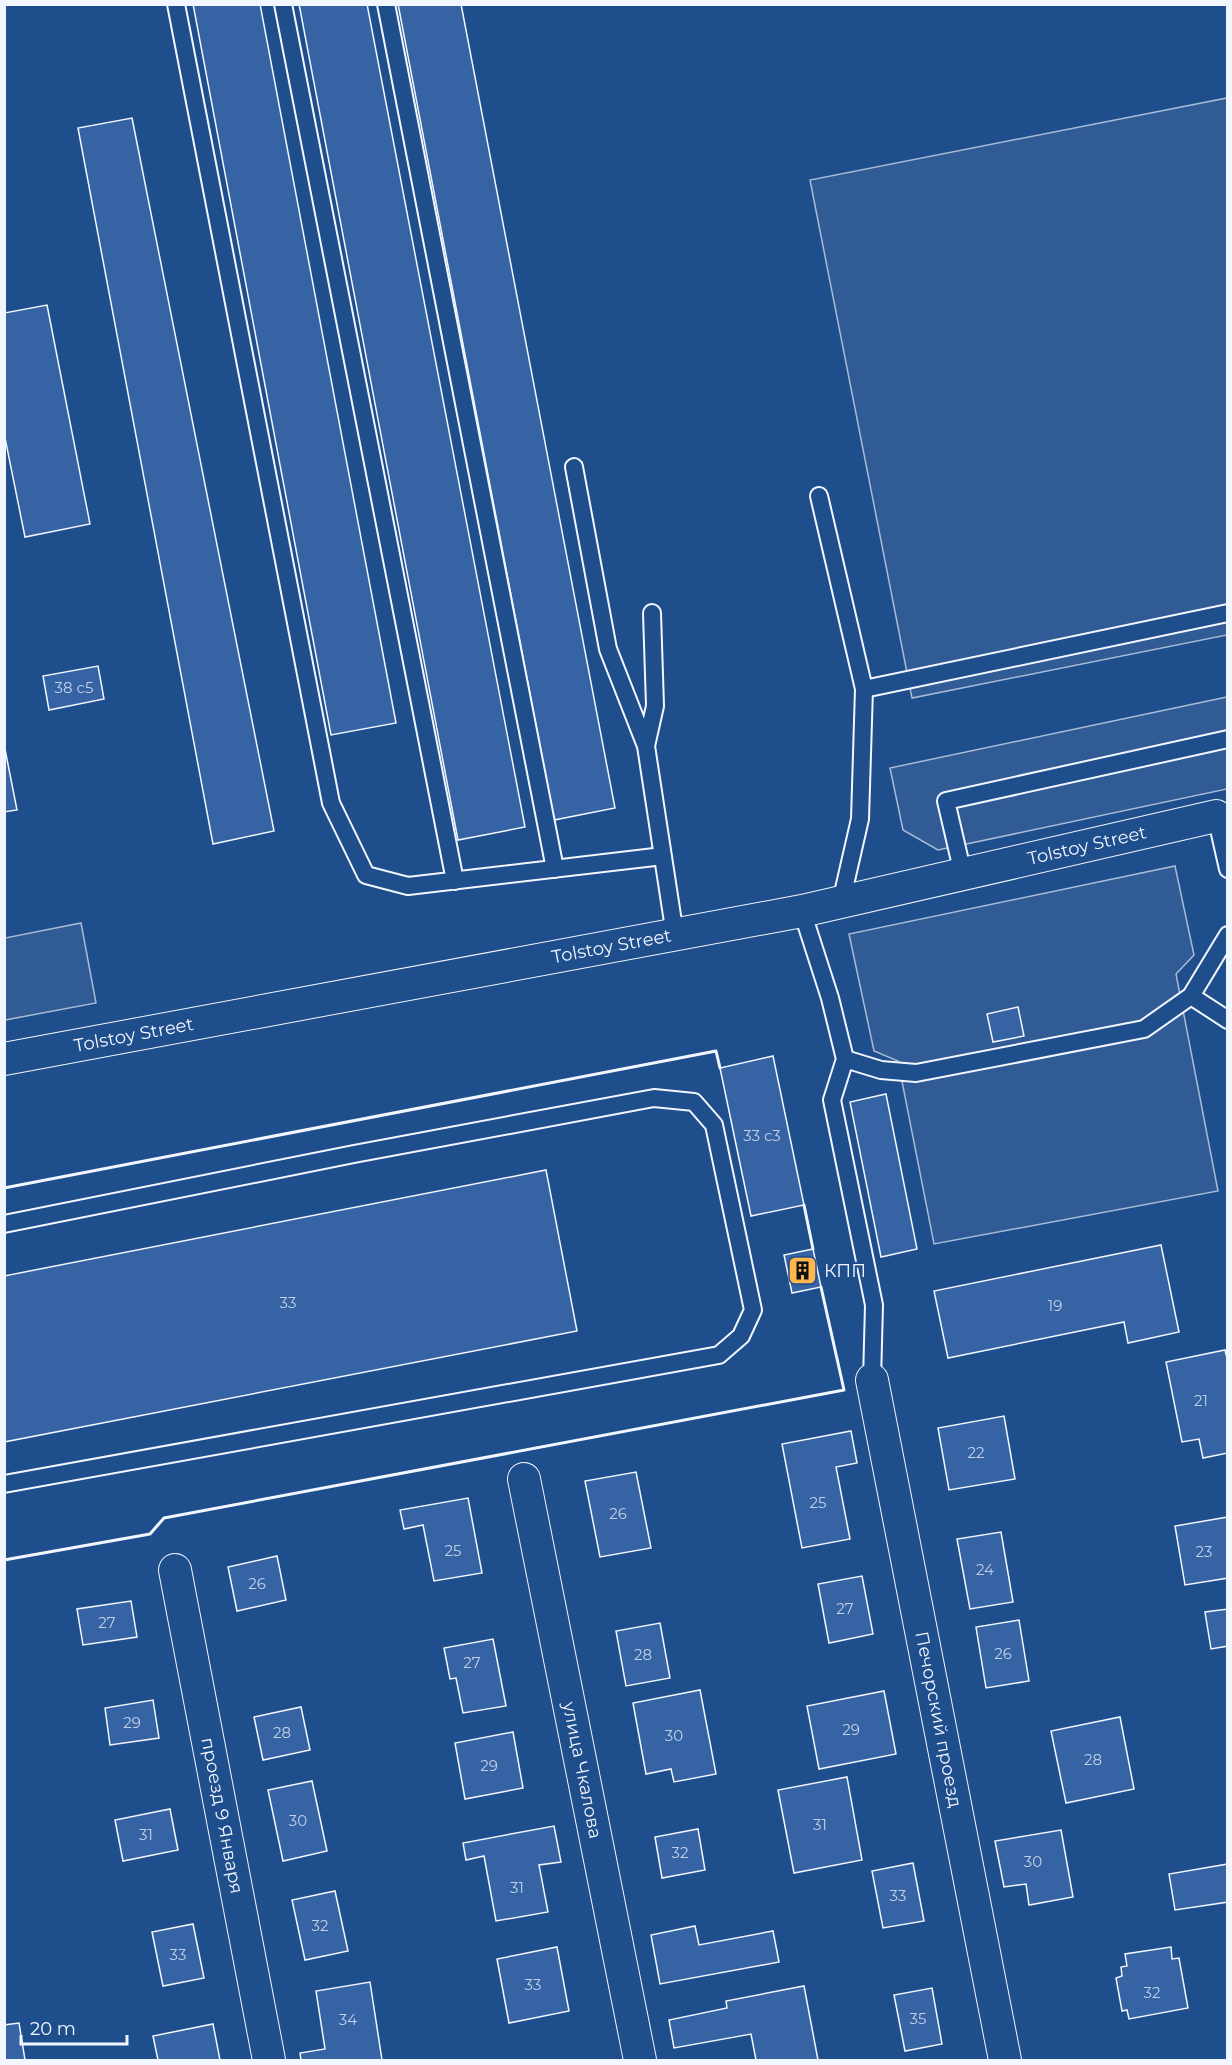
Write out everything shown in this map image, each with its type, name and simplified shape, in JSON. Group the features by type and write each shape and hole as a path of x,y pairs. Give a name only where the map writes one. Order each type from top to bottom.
{"street":[{"name":"Tolstoy Street","path":"4,1059 802,911 1221,815"},
{"name":"Печорский проезд","path":"872,1380 1005,2061"},
{"name":"улица Чкалова","path":"524,1479 640,2061"},
{"name":"проезд 9 Января","path":"176,1570 269,2061"}],"lane":[{"path":"176,4 331,803 366,875 408,886 663,856"},
{"path":"283,4 455,881"},
{"path":"386,4 555,869"},
{"path":"574,467 608,649 646,746 675,935"},
{"path":"819,496 864,689 860,819 840,902"},
{"path":"646,746 655,706 652,613"},
{"path":"864,689 1227,613"},
{"path":"963,874 946,801 1227,739"},
{"path":"1221,815 1227,868"},
{"path":"802,911 830,998 845,1059 832,1100 874,1305 872,1380"},
{"path":"845,1059 881,1070 915,1073 1144,1029 1191,996 1227,935"},
{"path":"1191,996 1227,1020"},
{"path":"4,1224 354,1154 654,1098 694,1102 714,1125 753,1310 741,1336 719,1354 4,1484"}],"shaded area":[{"path":"1227,98 1227,635 912,698 810,180"},
{"path":"1227,697 1227,789 938,850 903,830 890,768"},
{"path":"1175,866 1194,955 1176,974 1218,1191 934,1244 898,1061 874,1051 849,934"},
{"path":"81,923 96,1003 5,1020 5,938"}],"building":[{"path":"193,4 260,4 396,723 331,735"},
{"path":"299,4 367,4 525,827 458,840"},
{"path":"398,4 461,4 615,808 554,820"},
{"path":"132,118 274,831 213,844 78,128"},
{"path":"47,305 90,524 25,537 4,433 4,313"},
{"path":"98,666 104,699 49,710 43,676"},
{"path":"4,744 17,810 4,812"},
{"path":"1018,1007 1024,1036 993,1042 987,1014"},
{"path":"773,1056 804,1205 751,1216 720,1068"},
{"path":"886,1094 917,1249 881,1257 850,1102"},
{"path":"546,1170 577,1331 4,1442 4,1276"},
{"path":"1161,1245 1179,1332 1128,1343 1124,1322 948,1358 934,1291"},
{"name":"КПП","path":"813,1249 821,1287 792,1293 784,1255"},
{"path":"1225,1350 1228,1362 1228,1453 1203,1458 1199,1439 1182,1442 1166,1362"},
{"path":"1004,1416 1015,1479 949,1490 938,1428"},
{"path":"851,1431 857,1463 836,1467 850,1539 802,1548 782,1444"},
{"path":"636,1472 651,1548 600,1557 585,1481"},
{"path":"468,1498 482,1573 434,1581 423,1525 404,1529 400,1510"},
{"path":"1228,1517 1228,1578 1185,1585 1175,1526"},
{"path":"1001,1532 1013,1602 970,1609 957,1539"},
{"path":"277,1556 286,1600 237,1611 228,1567"},
{"path":"862,1576 873,1634 829,1643 818,1584"},
{"path":"131,1601 137,1637 83,1645 77,1609"},
{"path":"1228,1609 1228,1646 1211,1649 1205,1612"},
{"path":"1019,1620 1029,1681 986,1688 976,1627"},
{"path":"660,1623 670,1678 626,1686 616,1631"},
{"path":"493,1639 506,1706 463,1713 456,1678 450,1679 444,1648"},
{"path":"700,1690 716,1774 674,1782 671,1769 646,1774 633,1703"},
{"path":"884,1691 896,1754 819,1769 807,1706"},
{"path":"153,1700 159,1738 110,1745 105,1708"},
{"path":"301,1707 310,1750 263,1760 254,1717"},
{"path":"1120,1717 1134,1789 1066,1803 1051,1731"},
{"path":"513,1732 523,1788 465,1799 455,1743"},
{"path":"847,1777 862,1860 794,1873 778,1790"},
{"path":"312,1781 327,1851 283,1861 268,1790"},
{"path":"170,1809 178,1850 123,1861 115,1820"},
{"path":"554,1826 561,1862 539,1865 548,1912 496,1921 484,1856 466,1860 463,1843"},
{"path":"698,1829 705,1870 662,1878 655,1837"},
{"path":"1061,1830 1073,1897 1029,1905 1026,1884 1004,1887 995,1841"},
{"path":"913,1863 924,1921 883,1928 872,1871"},
{"path":"1228,1864 1228,1902 1175,1910 1169,1874"},
{"path":"335,1891 348,1951 305,1960 292,1900"},
{"path":"193,1924 204,1978 163,1986 152,1932"},
{"path":"695,1926 699,1945 773,1931 779,1962 660,1984 651,1935"},
{"path":"557,1947 569,2011 509,2023 497,1959"},
{"path":"1171,1947 1172,1959 1179,1958 1188,2008 1129,2019 1127,2010 1122,2011 1116,1978 1122,1976 1121,1967 1127,1966 1125,1954"},
{"path":"370,1982 382,2060 301,2060 300,2053 325,2049 316,1991"},
{"path":"804,1986 818,2060 756,2060 751,2034 674,2048 669,2020 727,2008 726,2001"},
{"path":"932,1988 942,2044 905,2051 894,1995"},
{"path":"19,2023 25,2060 4,2060 4,2025"},
{"path":"213,2024 220,2060 158,2060 153,2036"}],"wall":[{"path":"4,1188 716,1051 720,1068"},
{"path":"804,1205 813,1249"},
{"path":"4,1560 150,1534 164,1518 844,1390 821,1287"}],"place":[{"name":"КПП","path":"803,1271"}]}
